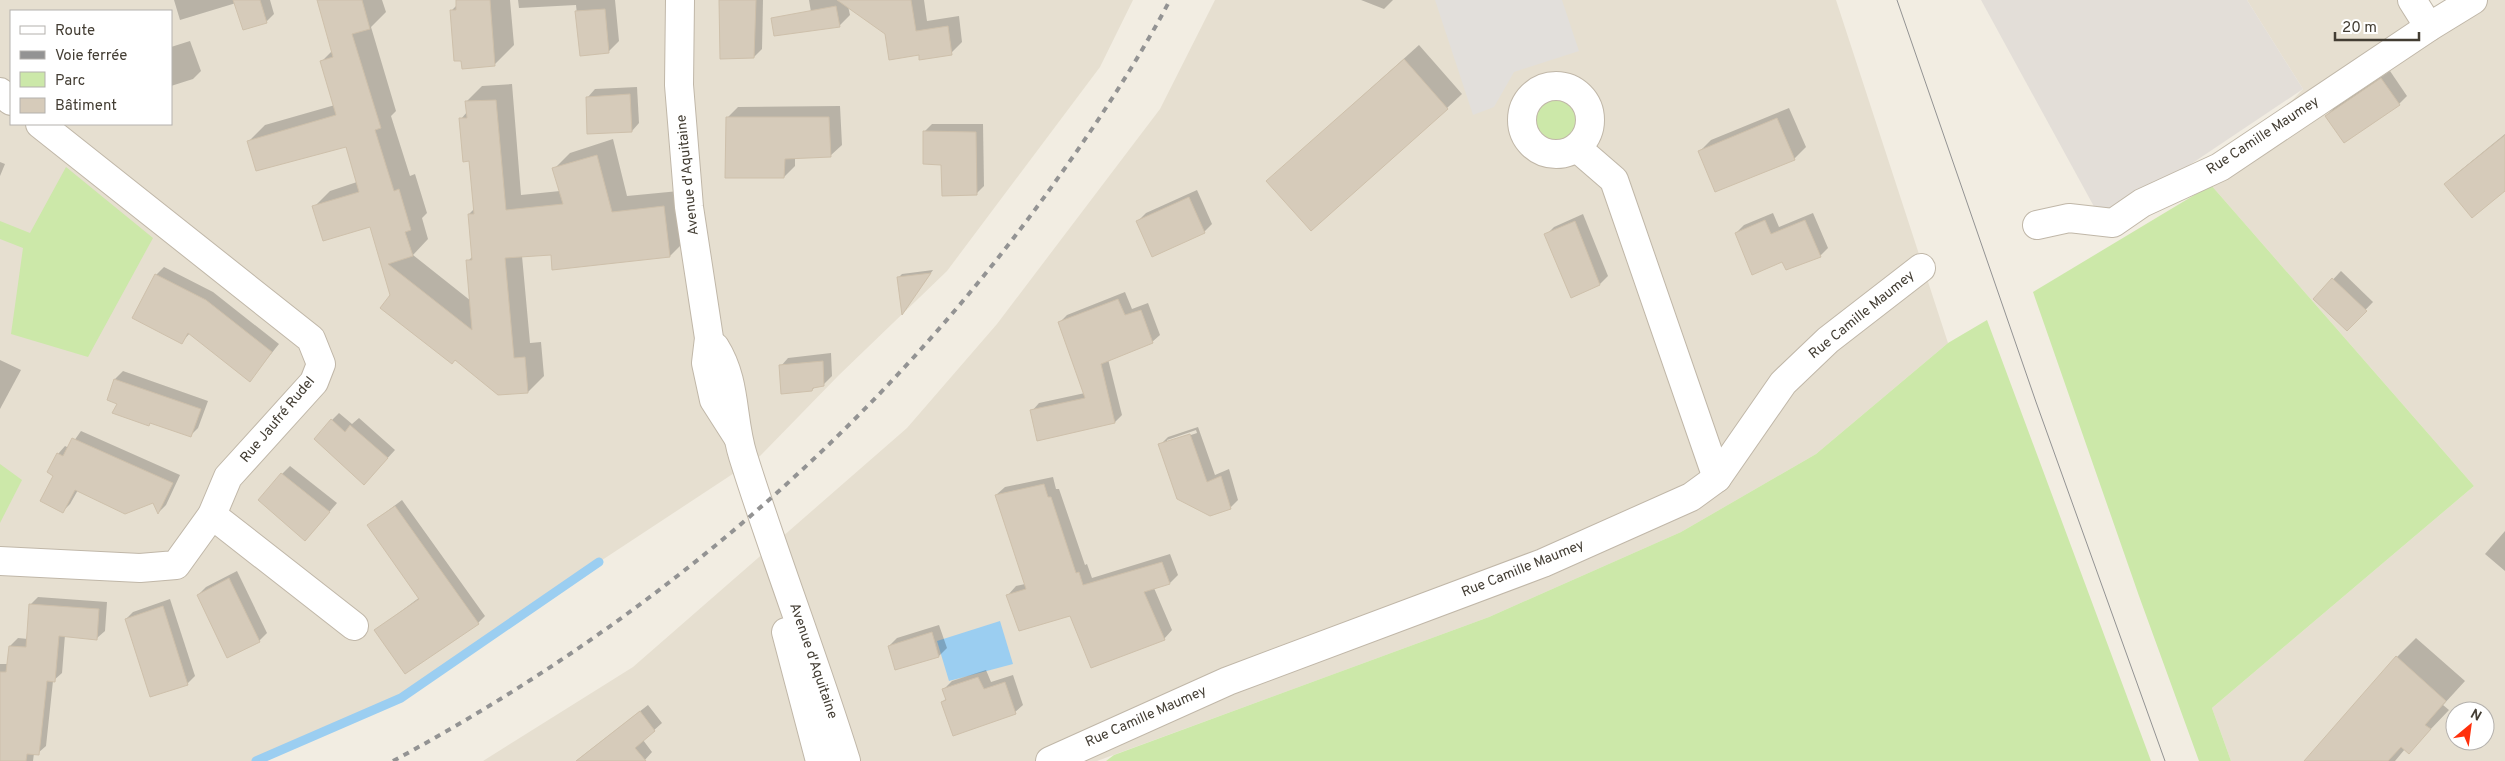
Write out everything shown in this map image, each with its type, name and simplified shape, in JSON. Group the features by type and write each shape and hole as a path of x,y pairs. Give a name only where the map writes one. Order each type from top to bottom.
{"street":[{"path":"2412,0 2429,27"},
{"name":"Rue Camille Maumey","path":"2037,225 2069,218 2113,223 2142,203 2220,167 2429,27 2473,0"},
{"name":"Avenue d'Aquitaine","path":"679,3 679,85 689,207 709,338 706,363 714,400 737,436 777,562 804,631 846,761"},
{"path":"0,92 10,100"},
{"name":"Rue Jaufré Rudel","path":"0,561 140,568 176,565 212,515 228,477 314,382 321,364 311,339 41,125"},
{"path":"1577,148 1614,180 1718,478"},
{"name":"Rue Camille Maumey","path":"1050,761 1228,681 1534,566 1634,524 1692,497 1718,478 1784,383 1828,340 1921,268"},
{"path":"212,515 354,626"},
{"name":"Avenue d'Aquitaine","path":"777,562 787,635 820,761"}],"shaded area":[{"path":"0,0 1133,0 1100,67 947,271 839,375 760,456 549,595 401,698 256,761 0,761"},
{"path":"1215,0 1836,0 1948,343 1816,454 1681,532 1489,617 1097,761 483,761 633,667 907,428 997,324 1160,109"},
{"path":"1435,0 1562,0 1579,51 1514,72 1494,107 1473,115"},
{"path":"1981,0 2247,0 2303,89 2103,223"},
{"path":"2247,0 2412,0 2429,27 2473,0 2505,0 2505,761 2231,761 2212,708 2474,486 2211,185 2303,89"}],"green space":[{"path":"1561,97 1573,103 1578,111 1578,129 1573,137 1565,142 1551,143 1539,137 1534,129 1533,115 1539,103 1547,98"},
{"path":"66,167 153,238 88,357 11,334 23,248 0,239 0,221 30,233"},
{"path":"2211,185 2474,486 2212,708 2231,761 2199,761 2139,596 2033,292"},
{"path":"1987,320 2151,761 1106,761 1114,755 1489,617 1681,532 1816,454 1948,343"},
{"path":"0,464 22,480 0,523"}],"water":[{"path":"1000,621 1013,664 949,681 937,641"}],"building":[{"path":"233,0 260,0 267,23 243,30"},
{"path":"317,0 362,0 370,29 352,34 381,128 375,130 394,191 399,189 411,230 405,232 413,256 388,264 472,330 466,260 472,260 468,214 474,214 469,161 463,162 459,118 467,118 465,101 496,100 506,210 563,204 552,168 597,155 612,212 664,206 670,257 552,270 551,255 505,258 514,358 525,357 528,393 498,395 455,360 452,364 380,308 390,295 370,227 323,241 312,206 359,192 346,147 256,171 247,141 336,115 320,61 333,57"},
{"path":"456,0 490,0 495,66 462,69 461,61 454,61 450,10 456,10"},
{"path":"719,0 756,0 754,58 720,59"},
{"path":"837,0 911,0 916,31 948,26 952,55 919,60 919,55 889,60 885,34"},
{"path":"836,6 840,27 774,36 771,18"},
{"path":"605,9 609,53 580,56 575,11"},
{"path":"1404,59 1448,109 1311,231 1266,181"},
{"path":"2381,78 2400,105 2344,143 2325,116"},
{"path":"630,94 632,132 587,134 586,97"},
{"path":"726,117 829,117 831,157 785,159 784,178 725,178"},
{"path":"1777,118 1795,160 1715,192 1698,151"},
{"path":"923,131 976,132 977,195 942,196 941,165 923,164"},
{"path":"2505,135 2505,191 2472,218 2444,184"},
{"path":"1189,197 1205,233 1152,257 1136,221"},
{"path":"1765,220 1771,234 1805,220 1821,257 1786,270 1782,262 1752,275 1735,233"},
{"path":"1575,221 1600,285 1571,298 1544,234"},
{"path":"931,273 902,315 897,277"},
{"path":"155,274 206,300 272,352 250,382 188,333 182,344 132,318"},
{"path":"2332,278 2367,311 2347,331 2313,299"},
{"path":"1118,299 1125,315 1141,310 1153,343 1101,364 1115,423 1037,441 1030,410 1085,398 1058,322"},
{"path":"823,361 824,386 813,388 812,391 781,394 779,365"},
{"path":"114,379 201,409 191,437 150,423 149,426 112,413 117,404 107,400"},
{"path":"331,419 345,432 350,425 388,458 364,485 314,439"},
{"path":"1190,434 1207,482 1221,476 1231,509 1210,516 1177,499 1158,444"},
{"path":"72,438 173,483 158,514 153,503 125,514 75,490 63,513 40,501 53,476 47,472 57,453 63,456"},
{"path":"281,473 330,512 305,541 258,500"},
{"path":"1044,484 1048,497 1051,497 1076,573 1079,572 1083,585 1162,562 1170,584 1144,592 1165,640 1091,668 1070,616 1019,631 1006,595 1026,589 995,495"},
{"path":"395,506 479,624 405,674 374,630 419,599 367,525"},
{"path":"229,578 260,642 227,658 197,595"},
{"path":"29,604 99,609 97,640 59,636 55,682 47,681 39,755 27,754 26,761 0,761 0,672 6,672 9,646 26,647"},
{"path":"163,606 188,685 150,697 125,619"},
{"path":"932,632 939,657 895,670 888,646"},
{"path":"2396,656 2446,701 2425,725 2431,729 2409,754 2401,747 2388,761 2304,761"},
{"path":"978,677 984,689 1005,682 1016,714 953,736 941,702 946,700 942,689"},
{"path":"640,711 655,731 635,748 646,761 576,761"}],"waterway":[{"path":"256,761 401,698 599,562"}],"tram line":[{"path":"1897,0 2036,402 2165,761"}],"railway":[{"path":"393,761 488,707 579,648 667,584 751,516 831,443 906,365 978,283 1045,196 1111,100 1142,51 1170,0"}]}
